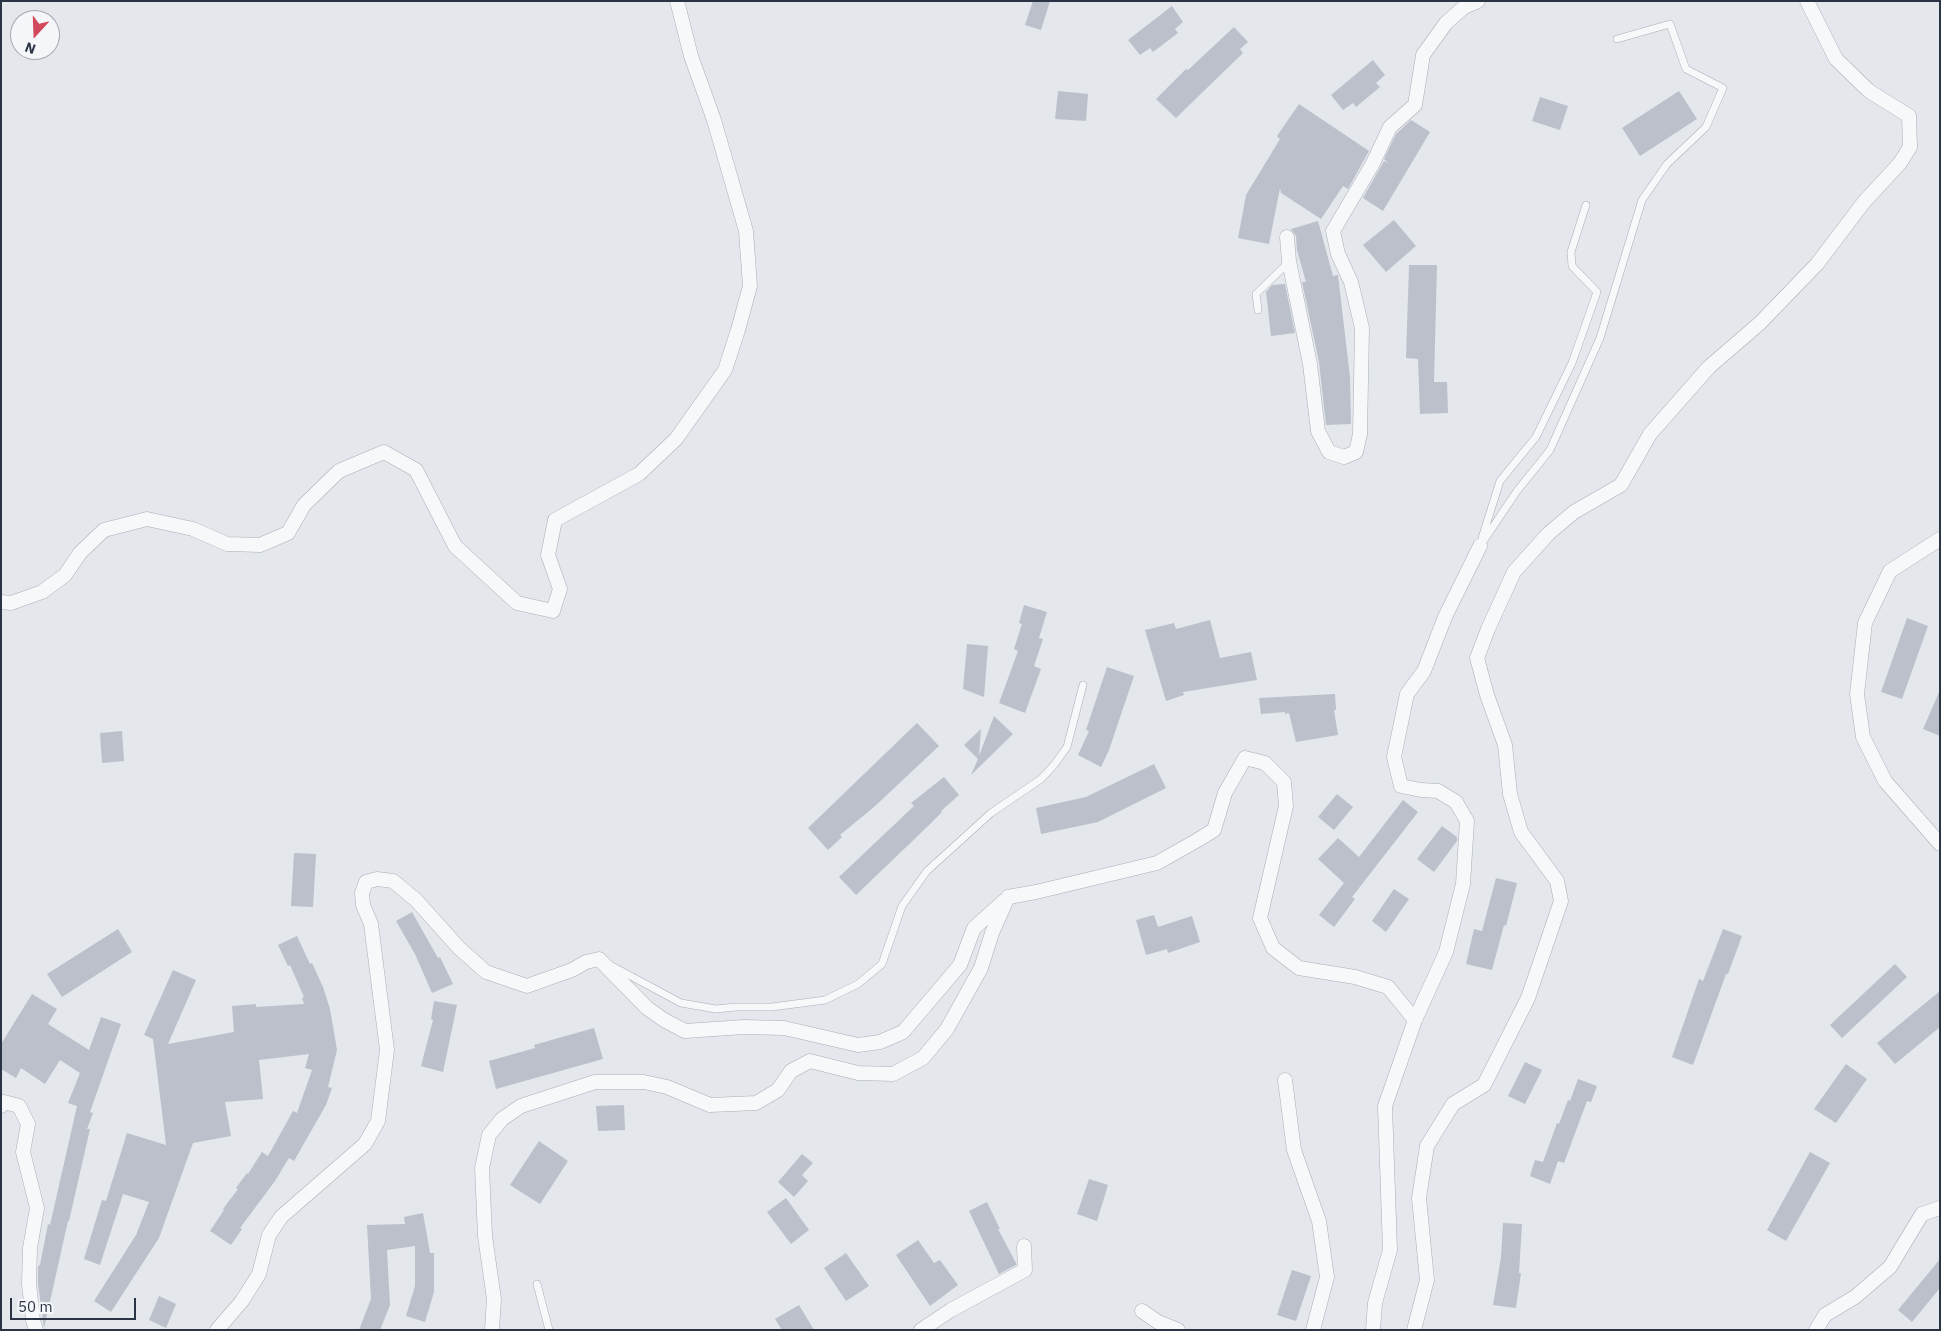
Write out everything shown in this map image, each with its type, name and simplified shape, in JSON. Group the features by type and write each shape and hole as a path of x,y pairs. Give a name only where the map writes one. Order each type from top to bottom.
{"street":[{"path":"1,602 10,603 42,592 65,575 80,553 104,530 147,519 193,529 227,544 260,546 288,533 304,505 340,471 384,452 416,470 456,546 517,603 553,611 560,589 548,555 555,520 639,474 676,439 725,370 750,286 746,232 714,120 691,56 677,1"},
{"path":"1287,237 1289,261 1310,364 1318,431 1329,452 1344,457 1356,452 1360,434 1362,328 1351,282 1338,254 1333,231 1372,165 1390,128 1415,105 1423,54 1446,23 1464,7 1478,1"},
{"path":"1414,1330 1426,1280 1419,1198 1427,1146 1453,1104 1484,1085 1528,998 1561,901 1558,881 1521,832 1510,794 1505,745 1487,695 1477,658 1488,629 1514,572 1548,534 1574,512 1622,485 1650,434 1709,367 1760,323 1817,264 1864,202 1900,163 1910,146 1909,116 1869,91 1836,59 1807,1"},
{"path":"1940,539 1890,570 1865,623 1857,694 1863,737 1885,781 1940,844"},
{"path":"1373,1330 1375,1303 1390,1250 1385,1106 1415,1020 1446,952 1463,884 1467,821 1456,802 1438,791 1401,786 1394,757 1408,694 1424,671 1445,617 1480,546"},
{"path":"217,1330 242,1301 259,1274 270,1235 281,1217 365,1144 378,1121 387,1050 371,924 363,905 362,893 366,882 377,879 393,881 416,900 459,948 486,972 527,986 572,970 586,962 599,959 647,1008 685,1031 744,1027 784,1028 858,1045 880,1042 903,1032 936,995 960,965 974,928 1008,897 1157,863 1214,830 1225,793 1245,758 1266,763 1284,782 1286,806 1260,918 1273,948 1299,968 1355,977 1388,987 1415,1020"},
{"path":"492,1330 494,1299 486,1236 482,1168 489,1135 502,1119 521,1106 595,1082 644,1082 667,1087 710,1105 756,1103 778,1090 791,1071 810,1061 858,1073 893,1074 923,1058 947,1029 981,968 992,933 1008,897"},
{"path":"1286,1080 1294,1150 1318,1221 1327,1277 1313,1330"},
{"path":"1,1106 4,1102 19,1106 28,1124 23,1152 37,1208 30,1248 29,1284 36,1330"},
{"path":"1816,1330 1825,1316 1855,1297 1890,1267 1922,1214 1940,1208"},
{"path":"921,1330 951,1310 1025,1270 1024,1246"},
{"path":"1142,1310 1158,1322 1178,1330"}],"lane":[{"path":"1480,546 1517,491 1550,450 1600,338 1642,200 1667,164 1706,127 1723,88 1686,69 1670,24 1617,39"},
{"path":"1480,546 1500,481 1536,438 1572,363 1597,292 1572,266 1570,252 1586,205"},
{"path":"1258,310 1256,294 1289,261"},
{"path":"599,959 680,1003 716,1009 772,1007 825,1000 858,984 882,964 902,906 927,871 991,813 1041,779 1054,765 1067,747 1082,685"},
{"path":"537,1284 548,1330"}],"building":[{"path":"1033,1 1050,1 1041,30 1025,25"},
{"path":"1172,6 1183,22 1175,29 1178,33 1153,52 1150,48 1140,55 1128,40"},
{"path":"1234,27 1248,42 1240,49 1243,53 1176,118 1156,99 1186,69 1188,70"},
{"path":"1373,60 1385,75 1376,83 1380,87 1356,107 1353,103 1343,110 1331,95"},
{"path":"1058,91 1088,94 1086,121 1055,119"},
{"path":"1679,91 1697,119 1640,156 1622,128"},
{"path":"1540,97 1568,106 1560,130 1532,121"},
{"path":"1299,104 1369,151 1348,189 1343,186 1321,219 1281,193 1280,188 1269,244 1238,238 1246,195 1280,139 1277,136"},
{"path":"1411,120 1430,132 1383,211 1363,198 1384,161 1388,163 1384,159 1396,134"},
{"path":"1394,220 1416,246 1386,272 1363,245"},
{"path":"1318,221 1333,276 1338,275 1350,377 1351,424 1326,425 1319,362 1302,282 1306,282 1297,250 1296,236 1291,229"},
{"path":"1409,265 1437,265 1434,382 1447,382 1448,413 1420,414 1418,359 1406,358"},
{"path":"1285,284 1295,333 1271,336 1266,292 1272,285"},
{"path":"1024,605 1047,612 1039,638 1043,639 1034,666 1041,669 1025,713 999,703 1018,651 1014,649 1022,624 1019,623"},
{"path":"1907,618 1928,626 1902,699 1881,692"},
{"path":"1210,620 1220,658 1251,652 1257,680 1183,692 1184,695 1166,701 1145,630 1174,623 1176,629"},
{"path":"967,644 988,646 984,697 963,689"},
{"path":"1107,667 1134,676 1109,750 1101,767 1078,755 1089,731 1086,730"},
{"path":"1940,690 1940,736 1923,729"},
{"path":"1335,694 1336,710 1334,710 1338,735 1296,742 1289,713 1261,714 1259,698"},
{"path":"994,716 1013,734 971,775 978,759 964,745 981,729 979,756"},
{"path":"917,723 939,746 874,807 840,835 842,837 828,850 808,828"},
{"path":"122,731 124,761 102,763 100,733"},
{"path":"1154,764 1166,788 1098,822 1041,834 1036,808 1086,797"},
{"path":"944,777 959,795 856,895 839,877 914,806 911,803"},
{"path":"1337,794 1353,807 1334,830 1318,817"},
{"path":"1403,800 1418,812 1352,897 1355,899 1334,927 1319,915 1344,883 1318,859 1338,838 1359,857"},
{"path":"1442,826 1457,837 1457,841 1434,872 1417,859"},
{"path":"294,853 316,854 313,907 291,906"},
{"path":"1496,878 1517,883 1492,970 1466,964 1474,929 1482,931"},
{"path":"1394,889 1409,899 1386,932 1372,921"},
{"path":"412,912 438,958 440,957 453,984 432,993 415,954 396,921"},
{"path":"1154,915 1158,927 1192,916 1200,942 1168,953 1167,949 1146,955 1136,920"},
{"path":"118,929 132,952 62,997 47,974"},
{"path":"1723,929 1742,936 1693,1065 1672,1057 1699,979 1703,981"},
{"path":"297,936 323,987 330,1009 337,1050 328,1087 332,1088 326,1105 294,1161 289,1158 275,1181 240,1228 242,1229 231,1245 210,1231 238,1189 236,1188 248,1174 262,1152 268,1156 293,1111 297,1113 312,1070 305,1068 309,1054 259,1060 263,1099 225,1102 231,1136 193,1143 159,1238 111,1312 94,1301 136,1235 149,1202 123,1194 100,1265 84,1259 102,1200 106,1201 127,1133 166,1145 153,1039 144,1035 173,970 196,980 168,1044 234,1032 232,1006 256,1004 256,1007 304,1004 302,998 304,997 290,965 288,966 278,945"},
{"path":"1895,964 1907,977 1842,1038 1830,1025"},
{"path":"1940,991 1940,1027 1895,1064 1877,1043"},
{"path":"32,994 57,1009 48,1024 89,1050 101,1017 121,1024 90,1112 93,1113 87,1129 90,1129 44,1328 38,1284 38,1266 40,1265 48,1224 50,1225 77,1106 68,1103 80,1073 60,1060 45,1084 21,1068 16,1078 1,1069 1,1044"},
{"path":"434,1001 457,1005 443,1072 421,1066 433,1020 431,1019"},
{"path":"594,1028 603,1059 496,1089 489,1061 535,1048 534,1045"},
{"path":"1525,1062 1542,1070 1525,1104 1508,1096"},
{"path":"1846,1064 1867,1079 1836,1123 1814,1109"},
{"path":"1578,1079 1597,1086 1591,1102 1587,1101 1564,1163 1558,1161 1550,1184 1530,1176 1535,1160 1543,1162 1557,1123 1559,1124 1568,1100 1570,1101"},
{"path":"624,1105 625,1130 598,1131 596,1106"},
{"path":"539,1141 568,1161 540,1204 510,1185"},
{"path":"1810,1152 1830,1163 1786,1241 1767,1230"},
{"path":"802,1154 813,1163 802,1175 808,1181 794,1197 778,1182"},
{"path":"1089,1179 1108,1185 1097,1221 1077,1214"},
{"path":"786,1198 809,1230 791,1244 767,1212"},
{"path":"987,1202 1000,1229 998,1229 1016,1263 1016,1265 999,1274 969,1211"},
{"path":"423,1213 430,1253 434,1253 434,1292 425,1322 406,1316 415,1286 415,1246 387,1250 390,1305 380,1330 359,1330 371,1299 367,1225 405,1224 404,1217"},
{"path":"1503,1223 1522,1224 1519,1273 1521,1273 1516,1308 1493,1305 1501,1257"},
{"path":"918,1240 934,1263 940,1260 958,1285 930,1306 896,1255"},
{"path":"846,1253 869,1286 846,1301 824,1268"},
{"path":"1940,1259 1940,1288 1912,1322 1898,1310"},
{"path":"1292,1270 1311,1276 1296,1321 1277,1315"},
{"path":"159,1296 176,1304 166,1328 149,1320"},
{"path":"799,1305 814,1330 782,1330 775,1319"}]}
